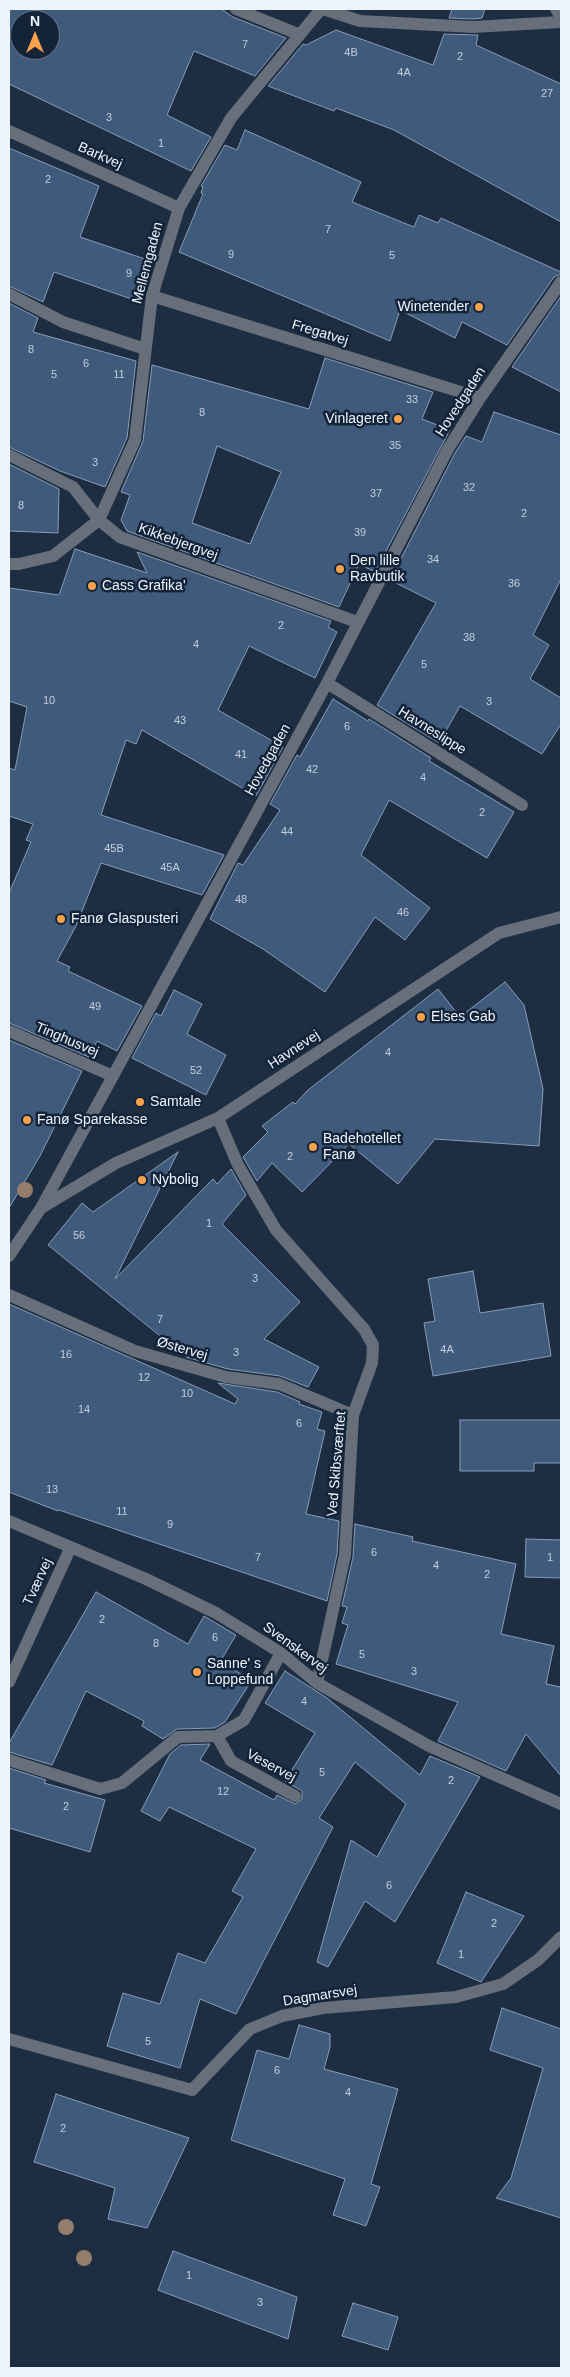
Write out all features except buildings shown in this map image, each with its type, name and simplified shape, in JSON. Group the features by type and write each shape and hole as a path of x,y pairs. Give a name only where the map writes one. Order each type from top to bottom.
{"street":[{"path":"236,9 298,34"},
{"path":"322,9 360,21 473,27 561,22"},
{"name":"Mellemgaden","path":"9,564 19,564 53,556 99,520 135,440 152,296 179,208 231,118 298,34 322,9"},
{"path":"556,9 561,17"},
{"name":"Barkvej","path":"9,131 179,208"},
{"name":"Hovedgaden","path":"9,1256 41,1208 113,1076 327,683 448,450 480,398 561,282"},
{"path":"9,294 63,322 145,349"},
{"name":"Fregatvej","path":"152,296 480,398"},
{"name":"Kikkebjergvej","path":"9,455 73,487 99,520 120,537 357,622"},
{"name":"Havneslippe","path":"327,683 522,805"},
{"name":"Havnevej","path":"41,1208 116,1163 218,1118 499,933 561,917"},
{"name":"Tinghusvej","path":"9,1031 113,1076"},
{"name":"Ved Skibsværftet","path":"218,1118 238,1165 276,1230 364,1329 373,1345 372,1363 353,1415 345,1555 317,1683"},
{"name":"Østervej","path":"9,1295 134,1351 226,1377 280,1384 353,1415"},
{"name":"Svenskervej","path":"9,1521 70,1549 146,1579 216,1613 281,1653 317,1683 429,1746 561,1804"},
{"name":"Tværvej","path":"9,1682 70,1549"},
{"path":"9,1760 100,1789 122,1783 178,1737 217,1736 244,1720 281,1653"},
{"name":"Veservej","path":"217,1736 231,1761 296,1796"},
{"name":"Dagmarsvej","path":"9,2039 192,2090 250,2029 282,2016 323,2008 456,1997 503,1984 538,1960 561,1937"}],"place":[{"name":"Winetender","path":"479,307"},
{"name":"Vinlageret","path":"398,419"},
{"name":"Den lille Ravbutik","path":"340,569"},
{"name":"Cass Grafika'","path":"92,586"},
{"name":"Fanø Glaspusteri","path":"61,919"},
{"name":"Elses Gab","path":"421,1017"},
{"name":"Samtale","path":"140,1102"},
{"name":"Fanø Sparekasse","path":"27,1120"},
{"name":"Badehotellet Fanø","path":"313,1147"},
{"name":"Nybolig","path":"142,1180"},
{"name":"Sanne' s Loppefund","path":"197,1672"}]}
